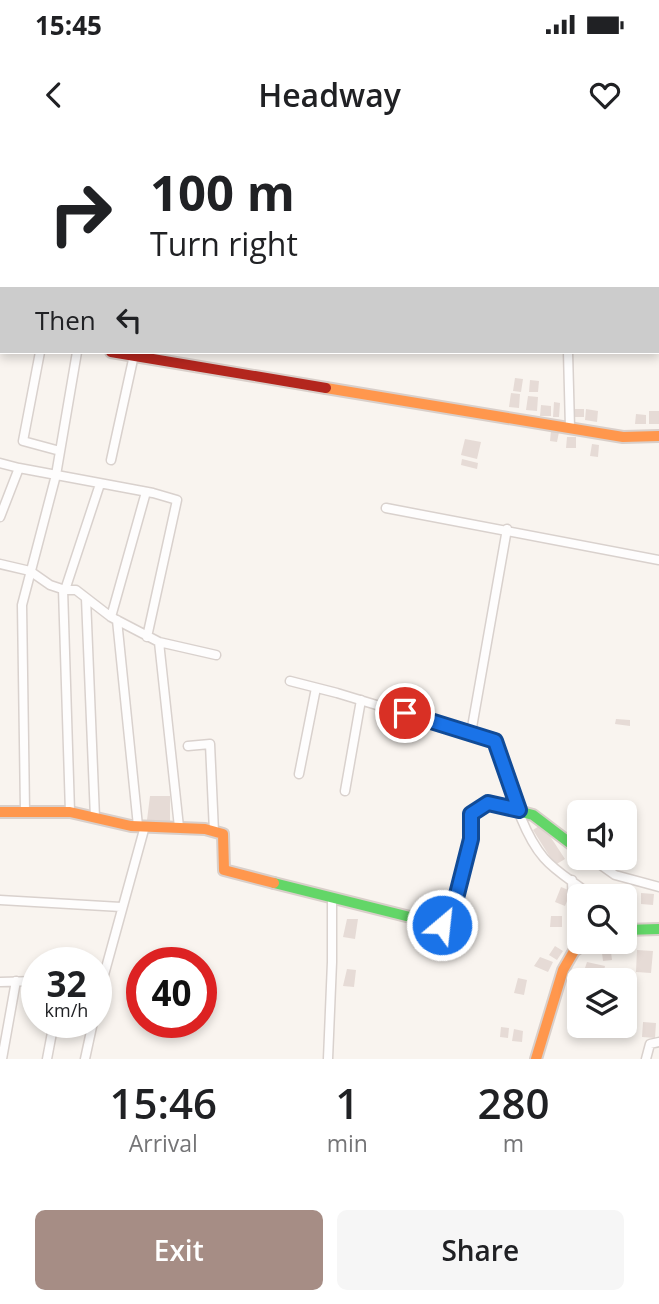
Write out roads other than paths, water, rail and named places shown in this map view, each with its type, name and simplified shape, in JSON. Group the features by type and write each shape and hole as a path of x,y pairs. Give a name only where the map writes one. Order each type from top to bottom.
{"street":[{"path":"40,354 23,440 60,452"},
{"path":"25,811 22,605 56,475 77,354"},
{"path":"126,354 624,437 659,436"},
{"path":"568,354 570,428"},
{"path":"111,460 134,355"},
{"path":"0,463 177,500 147,636"},
{"path":"0,517 3,499 19,468"},
{"path":"70,812 64,590 100,484"},
{"path":"109,947 141,826 114,619 146,492"},
{"path":"386,508 508,529 659,560"},
{"path":"471,733 508,529"},
{"path":"0,564 30,571 50,585 64,590 76,590 114,619 159,642 216,655"},
{"path":"86,598 95,818"},
{"path":"159,642 178,827"},
{"path":"290,681 495,741 519,810 542,856 577,884"},
{"path":"299,774 316,688"},
{"path":"345,791 361,700"},
{"path":"188,746 210,744 214,832"},
{"path":"0,812 70,812 141,826 178,827 223,834 223,870 442,925 450,922 471,839 471,814 488,803 519,810 533,815 567,840"},
{"path":"608,870 615,875 659,887"},
{"path":"572,880 572,884"},
{"path":"328,1059 332,898"},
{"path":"0,900 121,907"},
{"path":"637,930 659,929"},
{"path":"536,1059 563,970 572,954"},
{"path":"2,1059 16,981"},
{"path":"0,982 21,981"},
{"path":"47,1059 51,1038"},
{"path":"85,1059 90,1038"},
{"path":"646,1059 650,1044 659,1042"}]}
